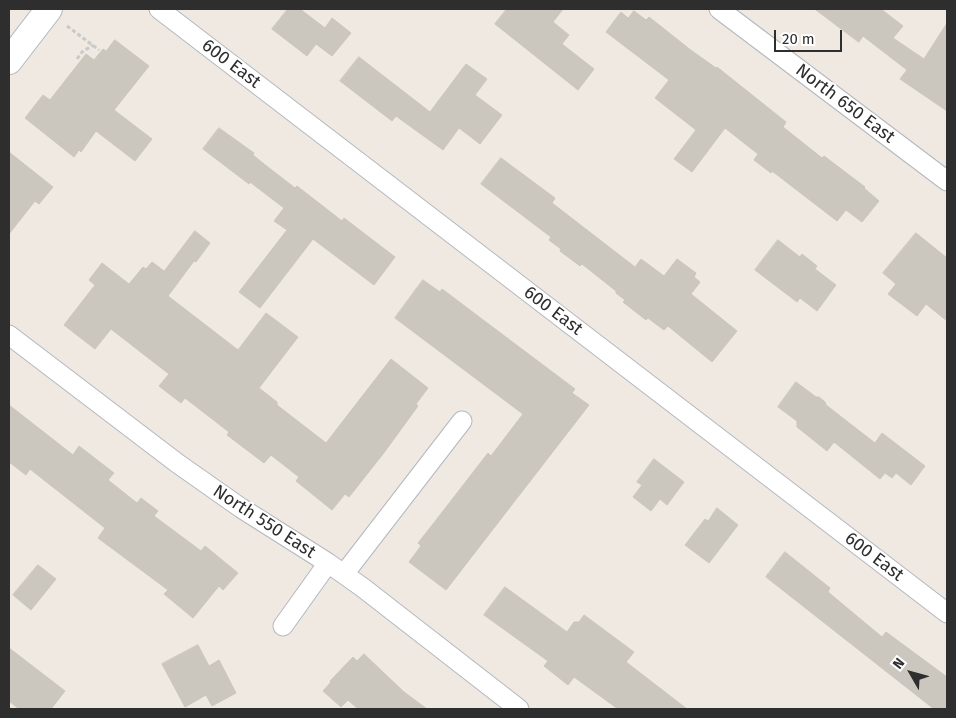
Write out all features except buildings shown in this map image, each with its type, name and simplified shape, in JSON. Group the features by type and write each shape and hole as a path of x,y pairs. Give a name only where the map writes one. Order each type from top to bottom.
{"main road":[{"path":"9,60 58,17"}],"street":[{"name":"600 East","path":"159,9 947,612"},
{"name":"North 650 East","path":"719,9 947,181"},
{"name":"North 550 East","path":"9,335 240,508 344,574 519,709"},
{"path":"344,574 462,421"},
{"path":"283,626 328,563"}],"path":[{"path":"58,17 98,50"},
{"path":"77,59 82,52 93,45"}]}
